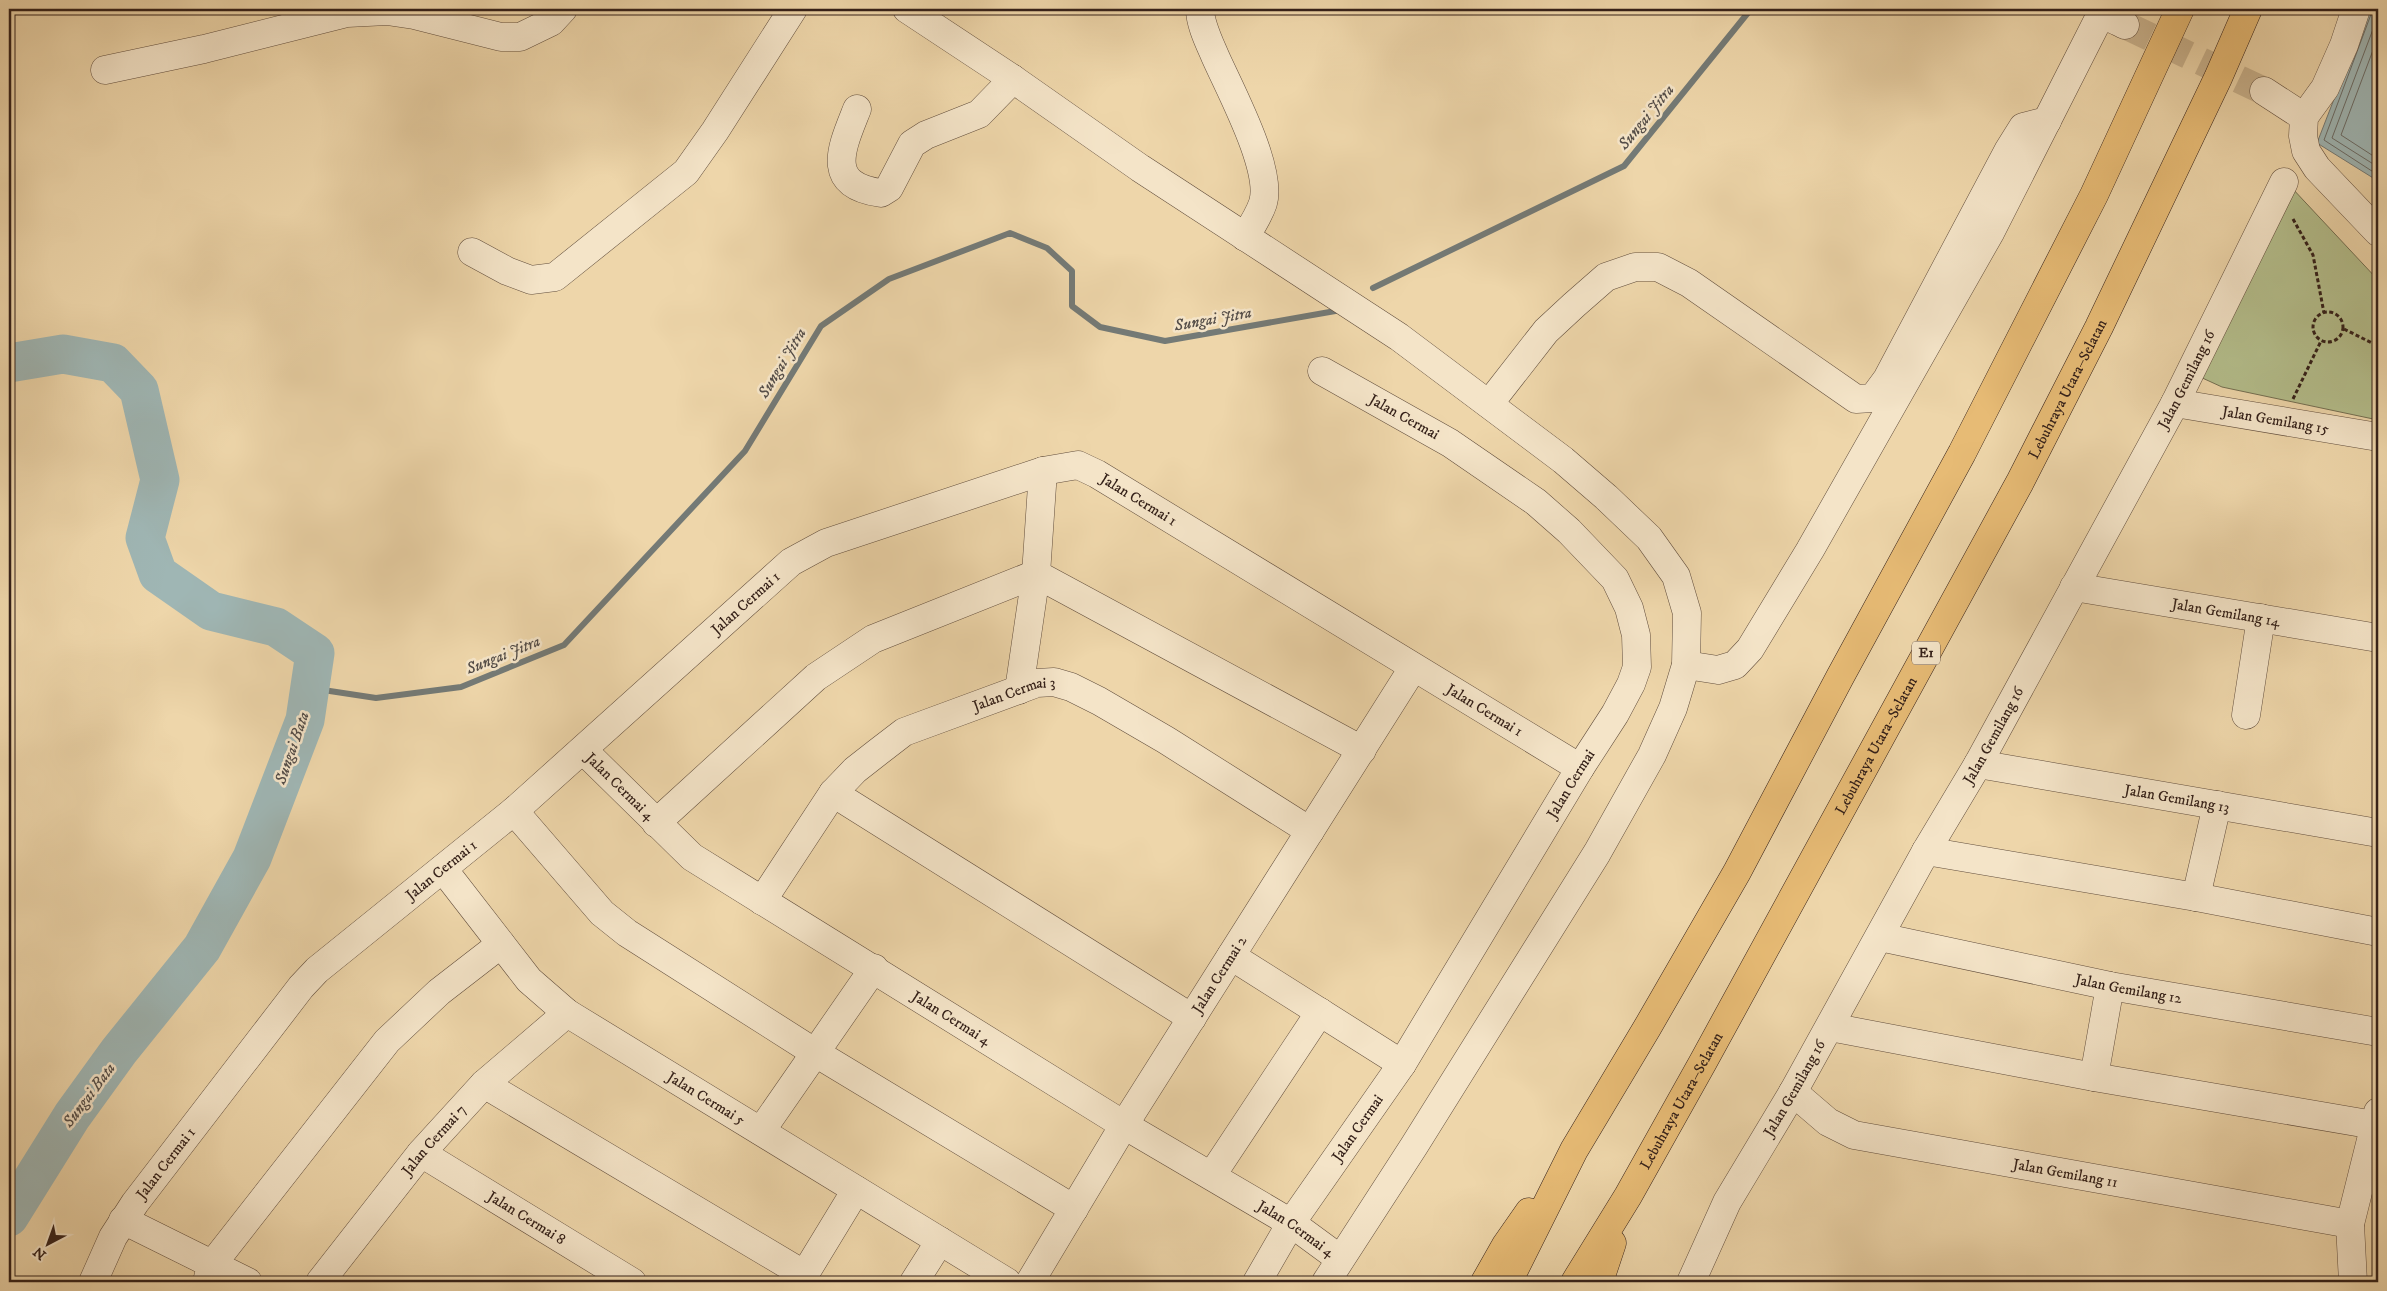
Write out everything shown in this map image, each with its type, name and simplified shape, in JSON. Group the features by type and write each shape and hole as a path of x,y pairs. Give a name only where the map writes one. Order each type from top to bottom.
{"highway":[{"path":"1508,1282 1574,1150 1737,872 1840,676 1967,444 2094,195 2180,9"},
{"name":"Lebuhraya Utara–Selatan","path":"1575,1282 1628,1196 2020,482 2108,310 2218,78 2248,9"},
{"path":"1484,1282 1506,1245 1574,1150"},
{"path":"1599,1282 1628,1196"}],"street":[{"path":"105,70 204,49 347,13 387,10 501,37 520,37 551,22 563,9"},
{"path":"472,252 507,271 531,280 555,277 686,172 715,131 792,9"},
{"path":"907,9 1014,79 1140,168 1399,337 1563,460 1606,497 1649,538 1676,576 1687,613 1686,665 1673,708 1652,755 1597,853 1414,1146 1326,1282"},
{"path":"1200,9 1206,34 1253,142 1262,174 1263,202 1245,237"},
{"path":"2356,9 2344,45 2325,88 2304,116 2303,136 2306,151 2317,168 2378,232"},
{"path":"1686,665 1718,670 1735,665 1750,648 1810,550 1991,232 2097,22 2102,18 2115,17"},
{"path":"857,109 841,151 840,167 846,178 857,186 881,193 889,188 912,144 926,135 979,114 1014,79"},
{"path":"2264,91 2304,116"},
{"path":"1489,404 1546,331 1606,277 1635,267 1658,267 1690,282 1856,399 1873,398 1887,379 2008,151 2023,127 2047,121"},
{"name":"Jalan Gemilang 16","path":"1690,1282 1728,1202 1830,1027 1926,851 1978,764 2175,403 2282,187"},
{"name":"Jalan Cermai","path":"1257,1282 1291,1224 1402,1064 1580,768 1615,714 1631,684 1637,667 1636,635 1629,608 1615,579 1569,531 1536,502 1450,444 1322,371"},
{"name":"Jalan Gemilang 15","path":"2175,403 2378,437"},
{"name":"Jalan Cermai 1","path":"93,1282 123,1220 301,987 333,956 514,811 774,576 803,554 826,543 1043,471 1078,465 1097,474 1580,768"},
{"path":"1019,690 1036,574 1043,471"},
{"path":"1036,574 1362,750"},
{"path":"656,823 816,678 859,647 873,639 1036,574"},
{"name":"Jalan Gemilang 14","path":"2074,587 2378,638"},
{"path":"2246,715 2261,618"},
{"name":"Jalan Cermai 2","path":"1030,1282 1124,1125 1413,668"},
{"name":"Jalan Cermai 3","path":"762,901 833,793 855,770 904,732 1037,683 1054,682 1071,687 1166,740 1310,831"},
{"name":"Jalan Cermai 4","path":"583,750 692,857 874,968 1124,1125 1212,1175 1291,1224 1340,1259"},
{"name":"Jalan Gemilang 13","path":"1978,764 2378,833"},
{"path":"833,793 1192,1018"},
{"path":"2196,898 2217,805"},
{"path":"514,811 602,913 627,932 814,1052 1074,1209"},
{"path":"1926,851 2378,932"},
{"name":"Jalan Cermai 5","path":"443,869 529,980 567,1013 1007,1282"},
{"name":"Jalan Gemilang 12","path":"1880,938 2110,986 2378,1032"},
{"path":"209,1274 377,1052 439,992 501,944"},
{"path":"1231,956 1402,1064"},
{"path":"760,1131 874,968"},
{"path":"2094,1077 2110,986"},
{"path":"1212,1175 1320,1012"},
{"name":"Jalan Cermai 7","path":"320,1282 421,1153 484,1084 567,1013"},
{"path":"1830,1027 2094,1077 2376,1118 2350,1224 2353,1282"},
{"path":"484,1084 803,1278 856,1190"},
{"name":"Jalan Gemilang 11","path":"1793,1092 1828,1122 1854,1135 2350,1224"},
{"name":"Jalan Cermai 8","path":"421,1153 632,1282"},
{"path":"123,1220 209,1274 248,1282"},
{"path":"914,1282 940,1241"}],"path":[{"path":"2282,187 2313,255 2324,312"},
{"path":"2330,312 2341,317 2344,329 2342,335 2333,342 2321,341 2316,337 2313,326 2318,315 2330,312"},
{"path":"2344,329 2378,346"},
{"path":"2284,420 2321,341"}],"green space":[{"path":"2291,187 2378,280 2378,420 2222,387 2198,376"}],"water":[{"path":"2369,9 2378,9 2378,181 2317,143"}],"waterway":[{"name":"Sungai Jitra","path":"1373,288 1624,166 1751,9"},
{"name":"Sungai Jitra","path":"310,688 376,698 461,687 564,645 745,451 821,326 889,279 1010,233 1047,248 1072,271 1072,306 1100,327 1165,341 1341,310"},
{"name":"Sungai Bata","path":"9,363 63,354 113,363 139,390 160,480 145,538 158,574 211,611 276,627 315,653 305,720 252,858 202,948 119,1051 72,1116 9,1217"}],"tunnel":[{"path":"2125,25 2264,91"}]}
